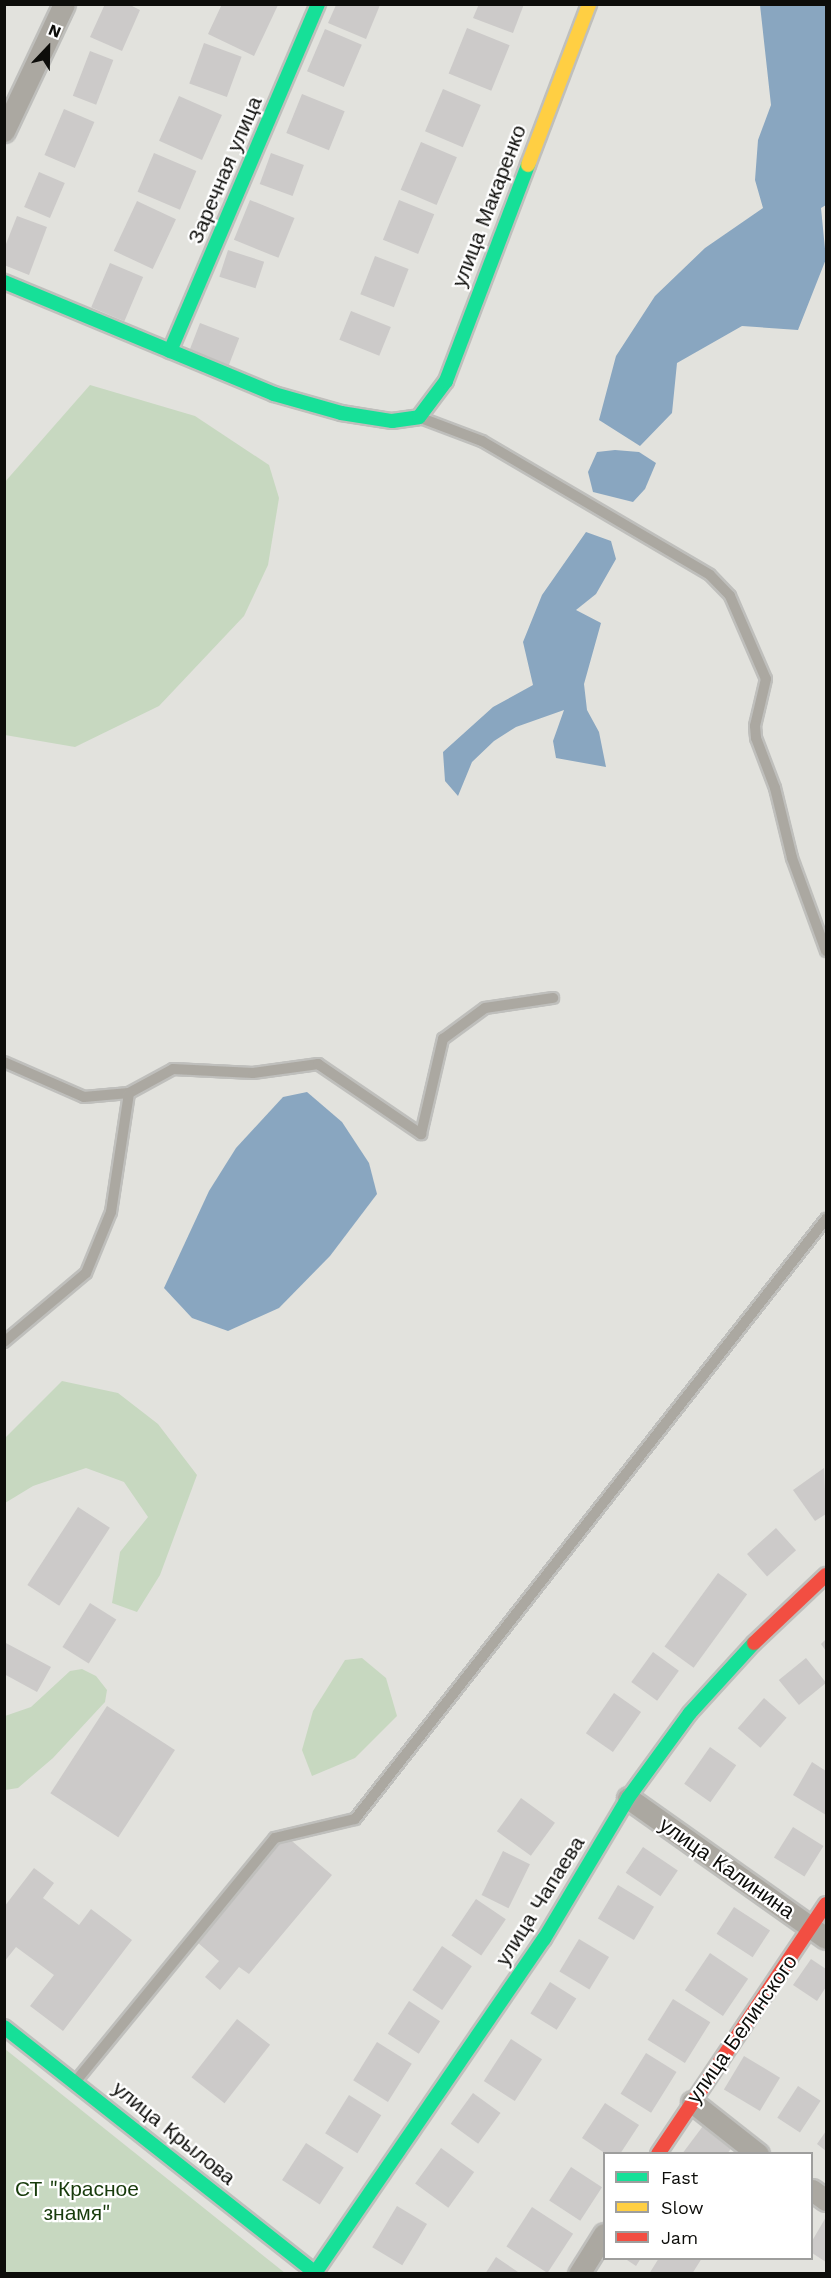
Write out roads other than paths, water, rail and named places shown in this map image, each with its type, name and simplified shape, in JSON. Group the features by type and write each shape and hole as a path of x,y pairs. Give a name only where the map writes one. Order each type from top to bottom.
{"street":[{"path":"4,130 64,4"},
{"name":"Заречная улица","path":"170,351 318,4"},
{"name":"улица Макаренко","path":"419,417 446,381 589,4"},
{"path":"7,290 170,351 274,394 341,413 392,422 419,417"},
{"name":"улица Чапаева","path":"316,2273 544,1938 628,1798 690,1713 731,1665 826,1575"},
{"name":"улица Калинина","path":"628,1798 819,1933"},
{"name":"улица Белинского","path":"659,2152 692,2102 819,1933 826,1904"},
{"name":"улица Крылова","path":"4,2027 316,2273"},
{"path":"692,2102 755,2152"},
{"path":"813,2191 826,2200"},
{"path":"579,2274 603,2236"}],"lane":[{"path":"419,417 482,441 710,575 730,596 766,679 755,726 756,738 775,788 792,858 826,951"},
{"path":"4,1062 84,1097 129,1093 173,1069 253,1073 318,1064 421,1134 443,1039 485,1008 553,998"},
{"path":"4,1342 86,1273 111,1212 129,1093"},
{"path":"76,2082 275,1838 355,1820 826,1219"}],"water":[{"path":"760,5 826,5 826,205 821,208 826,259 798,330 742,326 677,363 672,413 640,446 599,420 616,356 655,296 705,248 763,208 755,180 758,140 771,105"},
{"path":"615,450 639,452 656,463 645,489 633,502 593,492 588,472 597,452"},
{"path":"586,532 611,541 616,559 596,594 576,610 601,623 584,684 587,710 599,732 606,767 556,758 553,741 564,710 516,727 494,741 472,762 458,796 445,781 443,752 493,707 533,685 523,642 542,595"},
{"path":"307,1092 342,1122 369,1163 377,1194 330,1256 279,1308 228,1331 192,1318 164,1288 209,1191 236,1148 283,1097"}],"park label":[{"name":"СТ \"Красное знамя\"","path":"77,2201"}]}
